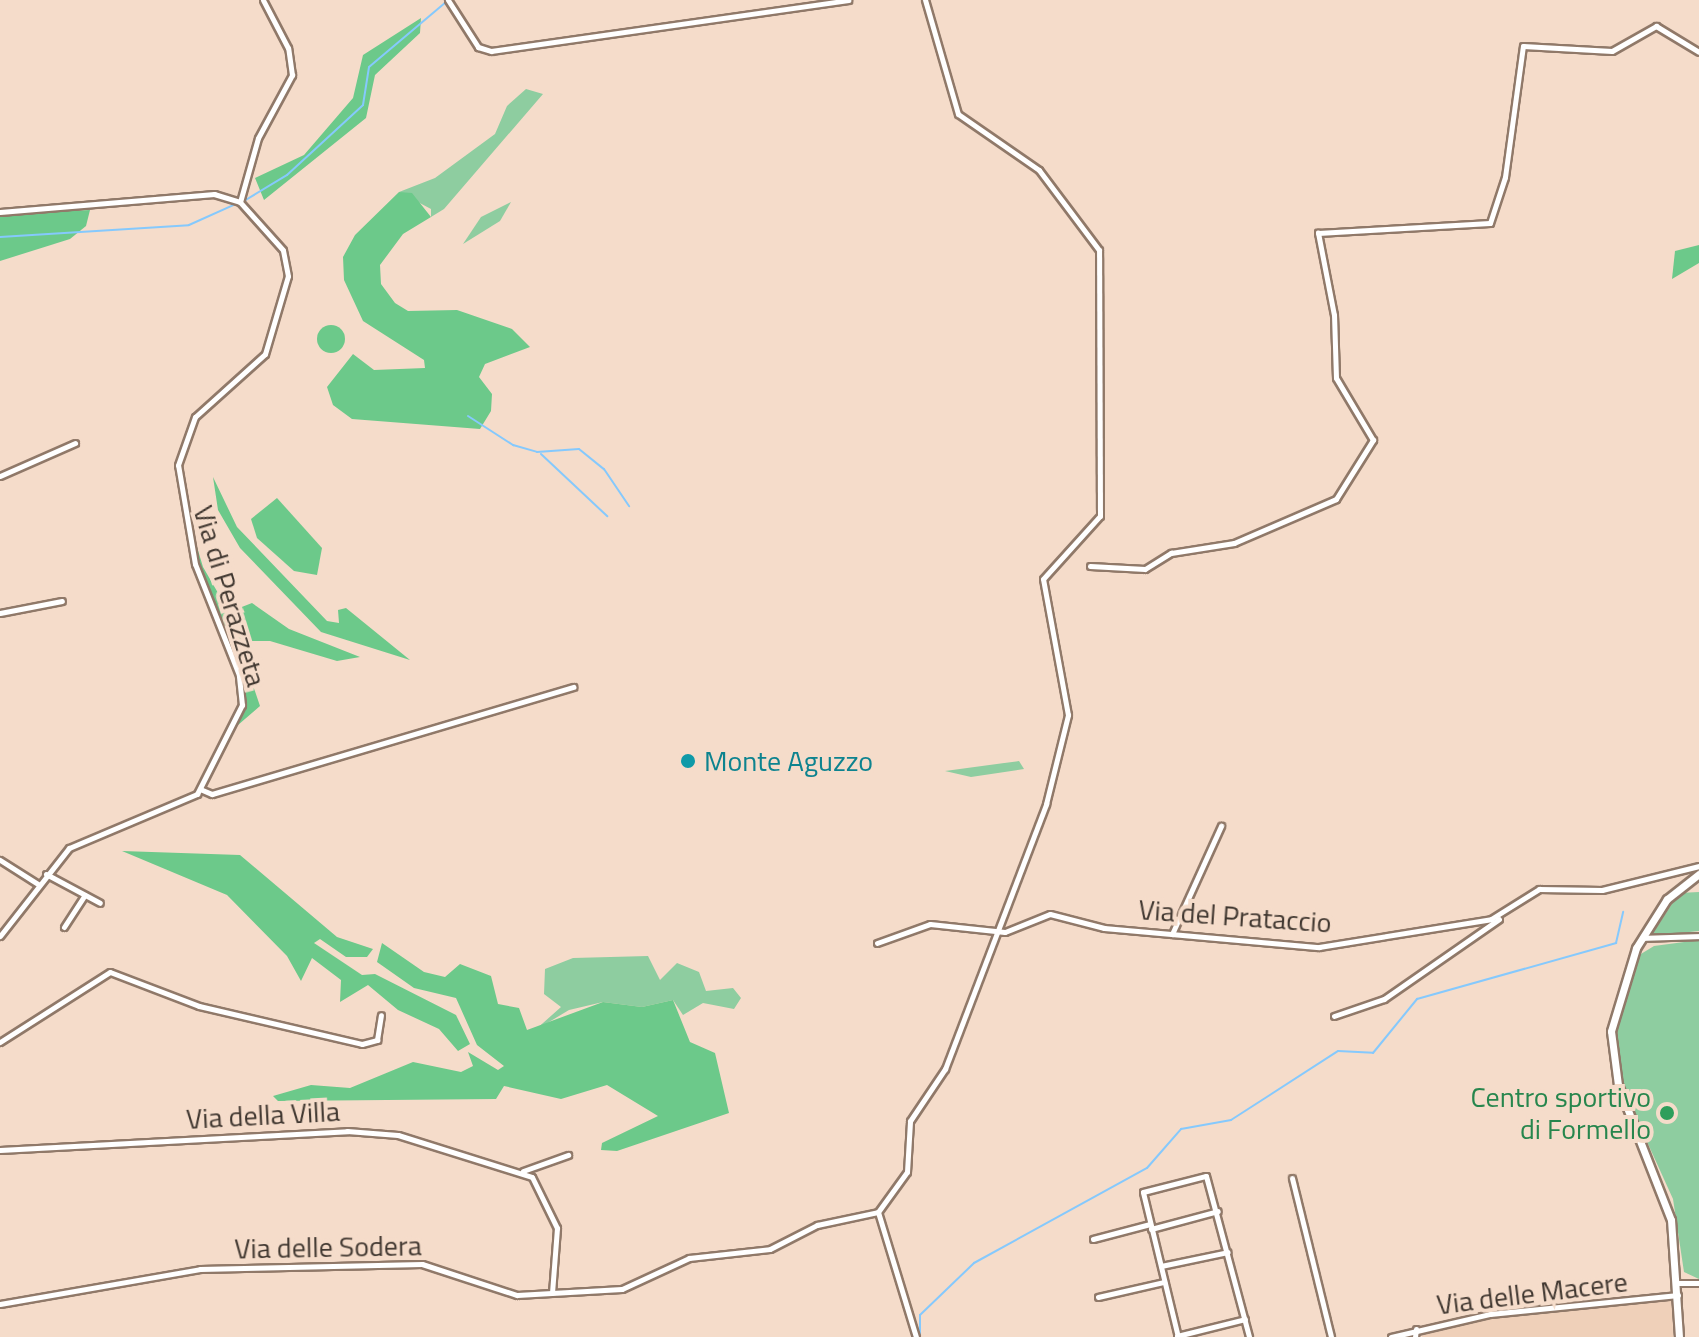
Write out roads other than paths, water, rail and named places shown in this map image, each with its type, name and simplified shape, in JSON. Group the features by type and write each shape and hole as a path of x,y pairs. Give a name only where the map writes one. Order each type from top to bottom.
{"street":[{"path":"0,212 211,194 240,202 258,138 292,75 288,48 263,0"},
{"path":"448,0 488,51 848,0"},
{"path":"916,1337 878,1212 905,1176 910,1121 945,1069 998,932 1068,722 1043,579 1100,519 1094,360 1100,257 1039,170 958,114 925,0"},
{"path":"1090,566 1145,569 1171,553 1234,543 1336,499 1373,440 1335,373 1334,315 1318,233 1490,223 1505,177 1523,46 1612,51 1656,26 1699,52"},
{"name":"Via di Perazzeta","path":"200,789 243,697 195,561 178,485 179,454 195,417 263,357 289,268 283,250 240,202"},
{"path":"0,476 75,443"},
{"path":"0,613 62,601"},
{"path":"0,936 46,874 74,845 200,789 211,794 573,687"},
{"path":"1172,934 1221,826"},
{"path":"0,860 38,884"},
{"name":"Via del Prataccio","path":"998,932 1050,914 1172,934 1319,947 1503,916 1539,889 1602,890 1699,866"},
{"path":"46,874 100,903"},
{"path":"1679,1337 1679,1283 1665,1199 1622,1097 1611,1048 1614,1004 1642,938 1667,899 1699,874"},
{"path":"64,927 85,895"},
{"path":"1334,1016 1384,999 1503,916"},
{"path":"877,943 932,923 998,932"},
{"path":"1642,938 1699,936"},
{"path":"0,1042 110,972 199,1006 365,1044 377,1040 381,1015"},
{"name":"Via della Villa","path":"0,1150 360,1131 522,1171"},
{"path":"522,1171 568,1155"},
{"path":"522,1171 542,1188 557,1228 553,1293"},
{"path":"1245,1319 1177,1336 1144,1191 1204,1176 1218,1211 1245,1319 1249,1337"},
{"path":"1292,1178 1331,1337"},
{"path":"1093,1239 1218,1211"},
{"name":"Via delle Sodera","path":"0,1304 188,1269 413,1264 513,1294 629,1287 689,1258 770,1249 817,1225 878,1212"},
{"path":"1161,1266 1228,1252"},
{"path":"1098,1297 1164,1282"},
{"path":"1679,1283 1699,1283"},
{"name":"Via delle Macere","path":"1391,1337 1416,1329 1679,1295"},
{"path":"1415,1337 1416,1329"}],"waterway":[{"path":"244,201 287,175 363,105 369,67 447,1"},
{"path":"0,237 189,225 238,203"},
{"path":"468,416 513,445 537,452 579,449 604,469 629,506"},
{"path":"541,454 607,516"},
{"path":"920,1337 920,1315 974,1263 1147,1168 1181,1129 1231,1120 1338,1051 1373,1053 1417,999 1616,943 1623,912"}],"place":[{"name":"Monte Aguzzo","path":"688,761"},
{"name":"Centro sportivo di Formello","path":"1667,1113"}]}
